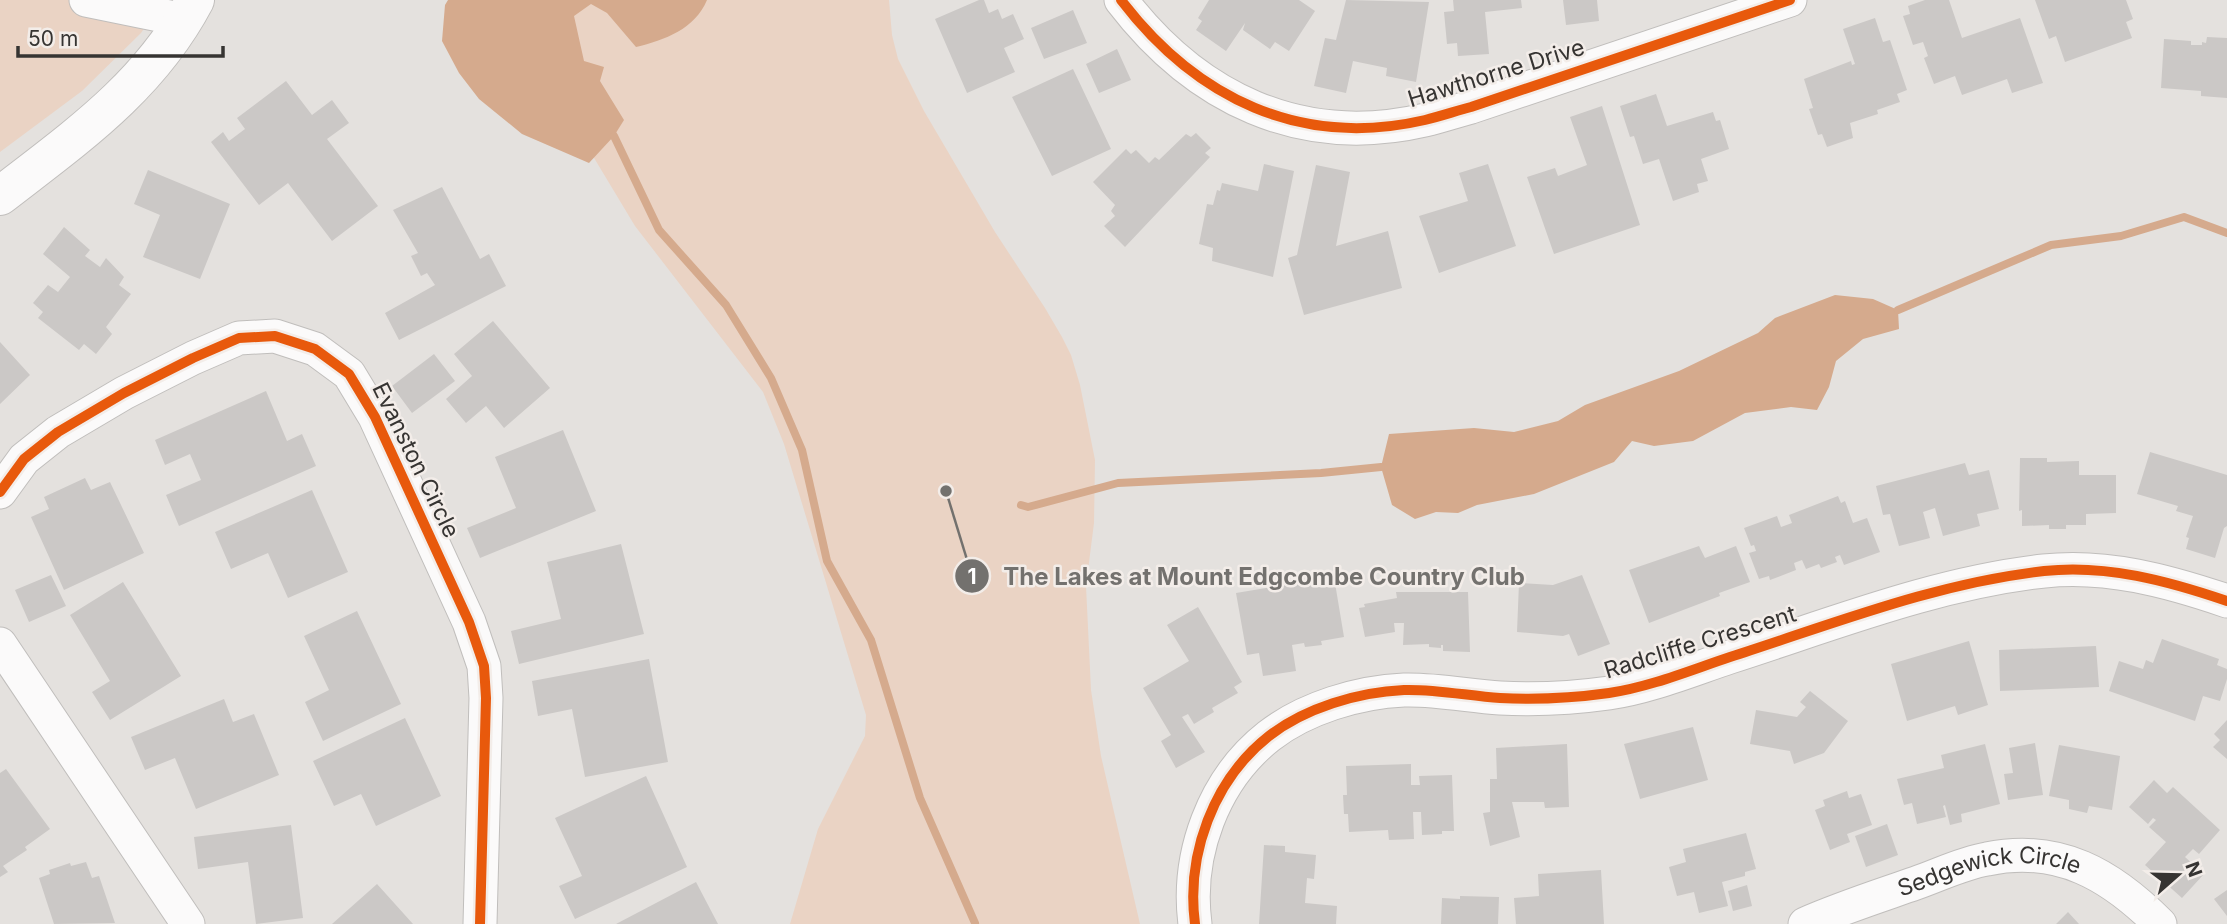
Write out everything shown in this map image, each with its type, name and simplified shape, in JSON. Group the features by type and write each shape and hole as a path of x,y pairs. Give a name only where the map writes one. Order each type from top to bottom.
{"street":[{"path":"0,196 99,119 152,66 189,10 86,0"},
{"name":"Hawthorne Drive","path":"1121,0 1141,26 1173,58 1208,84 1245,105 1289,121 1374,127 1423,120 1471,107 1790,0"},
{"name":"Evanston Circle","path":"0,492 24,459 58,432 136,387 239,338 275,336 315,349 349,374 376,417 469,622 484,666 486,698 480,924"},
{"name":"Radcliffe Crescent","path":"1195,924 1191,897 1198,851 1212,809 1236,770 1269,736 1314,710 1366,695 1405,690 1504,698 1559,698 1612,692 1668,678 1907,600 1986,578 2048,570 2111,572 2166,581 2227,601"},
{"path":"0,644 188,924"},
{"name":"Sedgewick Circle","path":"1805,924 1987,859 2016,856 2046,857 2080,864 2114,884 2160,924"}],"shaded area":[{"path":"0,0 163,0 141,33 82,91 0,152"},
{"path":"448,0 707,0 695,19 678,32 636,47 607,13 591,4 574,16 584,61 604,67 600,81 624,120 614,136 589,163 522,134 479,99 459,73 442,41 445,5"},
{"path":"499,0 889,0 892,35 898,59 924,111 995,232 1062,337 1071,355 1080,385 1095,460 1094,523 1086,586 1091,690 1101,756 1140,924 790,924 818,829 865,736 866,715 784,444 763,392 635,226"},
{"path":"1835,295 1873,299 1898,310 1899,329 1863,339 1836,361 1829,387 1817,410 1791,407 1745,413 1693,441 1654,446 1632,441 1614,462 1534,494 1477,505 1458,513 1436,512 1415,519 1392,505 1381,467 1389,434 1474,428 1514,432 1558,421 1585,405 1679,371 1758,333 1775,318"}],"building":[{"path":"984,0 989,13 998,9 1002,19 1013,14 1024,39 1004,48 1015,72 967,93 935,19"},
{"path":"1209,0 1299,0 1315,11 1289,51 1275,42 1270,49 1243,30 1245,23 1226,51 1196,30 1202,21 1198,18"},
{"path":"1346,0 1429,2 1416,82 1386,76 1387,68 1353,61 1346,93 1314,86 1325,38 1336,40"},
{"path":"1453,0 1521,0 1522,8 1485,12 1489,54 1458,56 1457,43 1447,44 1444,12 1454,11"},
{"path":"1563,0 1597,0 1599,21 1566,25"},
{"path":"1925,0 1949,0 1962,38 2020,18 2043,83 2012,93 2007,79 1962,95 1955,76 1934,84 1924,58 1928,56 1923,42 1913,45 1903,16 1910,14 1908,6"},
{"path":"2035,0 2126,0 2133,19 2126,22 2132,38 2065,62 2056,36 2049,39"},
{"path":"1073,10 1087,43 1044,59 1031,28"},
{"path":"1875,18 1883,42 1890,40 1907,90 1897,94 1900,102 1877,110 1878,114 1850,123 1853,138 1827,147 1822,134 1818,135 1809,109 1813,108 1804,79 1851,61 1852,65 1855,64 1843,29"},
{"path":"2207,37 2227,38 2227,98 2201,96 2201,91 2161,88 2164,39 2191,41 2191,45 2202,45 2202,42 2206,43"},
{"path":"1117,49 1131,80 1099,93 1086,64"},
{"path":"1073,69 1111,149 1052,176 1012,97"},
{"path":"286,81 312,115 332,100 349,123 327,139 378,206 332,241 288,183 259,205 211,142 223,132 229,141 245,129 237,118"},
{"path":"1656,94 1667,126 1713,112 1716,121 1720,120 1729,149 1701,159 1708,181 1697,184 1699,192 1673,201 1659,159 1643,164 1634,136 1630,137 1620,106"},
{"path":"1602,106 1640,225 1554,254 1527,177 1555,168 1558,176 1587,165 1570,117"},
{"path":"1196,133 1211,148 1205,153 1210,157 1125,247 1104,226 1115,216 1111,211 1115,205 1093,182 1126,149 1131,154 1136,150 1149,163 1155,157 1159,160 1186,134 1191,137"},
{"path":"1264,164 1294,171 1273,277 1212,261 1213,248 1199,244 1207,204 1213,205 1222,183 1258,191"},
{"path":"1488,164 1516,246 1439,273 1419,216 1468,201 1459,173"},
{"path":"1316,165 1350,172 1336,246 1388,231 1402,288 1304,315 1288,258 1297,255"},
{"path":"148,170 230,204 200,279 143,257 160,215 134,204"},
{"path":"442,187 480,259 489,254 506,286 399,340 385,313 435,285 427,273 421,276 411,256 418,253 393,210"},
{"path":"64,227 90,250 85,256 100,267 106,258 124,277 119,285 131,294 106,327 112,334 96,354 84,344 79,350 38,318 43,312 33,303 48,285 58,292 70,277 43,254"},
{"path":"493,321 550,388 504,428 486,406 466,423 446,399 472,376 454,354"},
{"path":"0,342 30,375 0,404"},
{"path":"434,354 455,381 412,413 392,386"},
{"path":"266,391 287,441 302,434 316,466 179,526 166,495 201,480 190,454 165,465 155,440"},
{"path":"563,430 596,511 480,558 467,528 516,508 495,457"},
{"path":"2150,452 2227,475 2227,526 2224,528 2215,558 2186,549 2189,538 2186,537 2193,516 2176,511 2178,506 2137,494"},
{"path":"2020,458 2047,458 2047,462 2079,461 2079,475 2116,475 2116,513 2086,514 2086,525 2066,525 2066,529 2049,529 2049,525 2022,526 2022,510 2019,511"},
{"path":"1965,463 1969,475 1989,470 1999,509 1977,514 1980,526 1943,536 1935,508 1923,512 1930,538 1899,546 1890,514 1883,515 1876,486"},
{"path":"85,478 91,490 110,482 144,553 64,590 31,517 49,509 44,497"},
{"path":"312,490 348,572 288,598 268,553 231,569 215,532"},
{"path":"1838,496 1841,503 1845,501 1853,523 1867,518 1880,552 1844,565 1840,555 1835,557 1837,562 1821,568 1819,564 1806,569 1802,560 1794,563 1796,570 1770,580 1769,576 1759,579 1749,553 1756,551 1754,545 1751,546 1744,528 1777,516 1781,527 1792,523 1789,515"},
{"path":"621,544 644,634 519,664 511,631 561,619 547,562"},
{"path":"1699,546 1705,558 1736,546 1750,582 1649,623 1629,570"},
{"path":"51,575 66,606 29,622 15,590"},
{"path":"1582,575 1610,644 1578,656 1569,634 1563,636 1517,632 1519,583 1553,585"},
{"path":"1334,577 1344,637 1321,641 1322,645 1292,645 1296,671 1263,676 1259,653 1247,655 1236,593"},
{"path":"123,582 181,676 110,720 92,692 110,681 70,615"},
{"path":"1396,592 1468,592 1470,652 1443,651 1443,645 1441,648 1429,647 1429,644 1403,645 1404,623 1394,623 1395,632 1365,637 1359,608 1365,607 1364,604 1397,598"},
{"path":"1198,607 1242,682 1234,687 1238,693 1212,708 1214,712 1194,724 1188,714 1182,717 1205,752 1176,768 1161,741 1171,735 1143,688 1189,661 1167,625"},
{"path":"357,611 401,704 323,741 305,702 329,690 304,636"},
{"path":"2162,639 2219,659 2217,665 2227,669 2227,679 2220,701 2203,696 2195,721 2109,691 2119,661 2143,669 2146,660 2153,663"},
{"path":"1969,641 1988,705 1958,715 1955,706 1907,721 1891,664"},
{"path":"2096,646 2099,687 2000,691 1999,650"},
{"path":"649,659 668,762 585,777 572,709 538,716 532,681"},
{"path":"1810,691 1848,721 1824,753 1794,764 1790,751 1750,744 1756,710 1797,717 1806,707 1800,702"},
{"path":"224,699 233,722 254,714 279,775 196,809 175,758 145,770 131,737"},
{"path":"405,718 441,796 376,826 361,794 334,806 313,761"},
{"path":"2227,720 2227,759 2213,747 2220,740 2214,734"},
{"path":"1693,727 1708,780 1640,799 1624,744"},
{"path":"2035,743 2043,795 2008,800 2004,774 2013,773 2009,748"},
{"path":"1567,744 1569,807 1545,808 1544,802 1512,802 1520,837 1490,846 1483,813 1490,812 1490,779 1497,779 1496,748"},
{"path":"1985,744 2000,804 1961,814 1962,822 1950,825 1945,805 1946,817 1917,824 1912,803 1904,805 1897,779 1944,768 1941,755"},
{"path":"2059,745 2120,756 2112,810 2089,806 2087,813 2069,809 2069,800 2049,796"},
{"path":"1411,764 1411,785 1420,785 1419,776 1452,775 1454,831 1422,835 1421,812 1413,812 1414,839 1389,840 1388,830 1349,832 1343,795 1347,795 1346,766"},
{"path":"6,769 50,829 25,847 27,850 3,866 8,872 0,877 0,773"},
{"path":"646,776 687,867 575,919 559,886 582,876 555,818"},
{"path":"2154,780 2167,793 2173,787 2220,830 2199,854 2193,849 2185,857 2204,874 2182,898 2145,865 2166,842 2149,827 2156,820 2153,818 2148,824 2129,807"},
{"path":"1847,791 1849,798 1861,794 1872,825 1847,834 1850,842 1830,850 1815,810 1825,806 1823,800"},
{"path":"1887,824 1898,855 1866,867 1855,836"},
{"path":"291,825 303,918 256,924 248,862 198,869 194,837"},
{"path":"1746,833 1756,869 1745,872 1745,876 1722,882 1728,906 1699,913 1694,892 1677,896 1669,867 1686,862 1683,849"},
{"path":"1264,845 1285,846 1285,852 1316,855 1314,879 1307,878 1305,903 1337,906 1336,924 1259,924"},
{"path":"86,862 92,878 99,876 115,923 54,924 39,878 50,874 49,870 70,863 71,866"},
{"path":"1601,870 1604,924 1516,924 1514,898 1539,896 1538,874"},
{"path":"696,882 718,924 616,924"},
{"path":"377,884 413,924 332,924"},
{"path":"1747,885 1752,906 1733,911 1728,891"},
{"path":"2227,890 2227,916 2214,899"},
{"path":"1460,896 1499,897 1498,924 1441,924 1442,898 1460,899"},
{"path":"2068,912 2079,924 2056,924"}],"waterway":[{"path":"614,136 659,230 726,305 771,378 802,450 827,561 871,640 920,798 975,923"},
{"path":"1898,310 2051,245 2121,236 2184,217 2227,233"},
{"path":"1021,505 1028,507 1118,483 1321,473 1381,467"}],"cycle path":[{"path":"1121,0 1150,34 1183,64 1217,89 1254,108 1294,121 1335,127 1379,127 1437,117 1790,0"},
{"path":"0,492 24,459 58,432 124,393 239,338 275,336 315,349 349,374 375,417 469,622 484,666 486,698 480,924"},
{"path":"1195,924 1193,898 1200,846 1208,821 1233,774 1249,754 1283,726 1333,703 1369,694 1404,690 1527,699 1609,693 1670,678 1846,618 1924,595 2044,571 2067,569 2114,572 2182,587 2227,601"}],"place":[{"name":"The Lakes at Mount Edgcombe Country Club","path":"946,491"}]}
